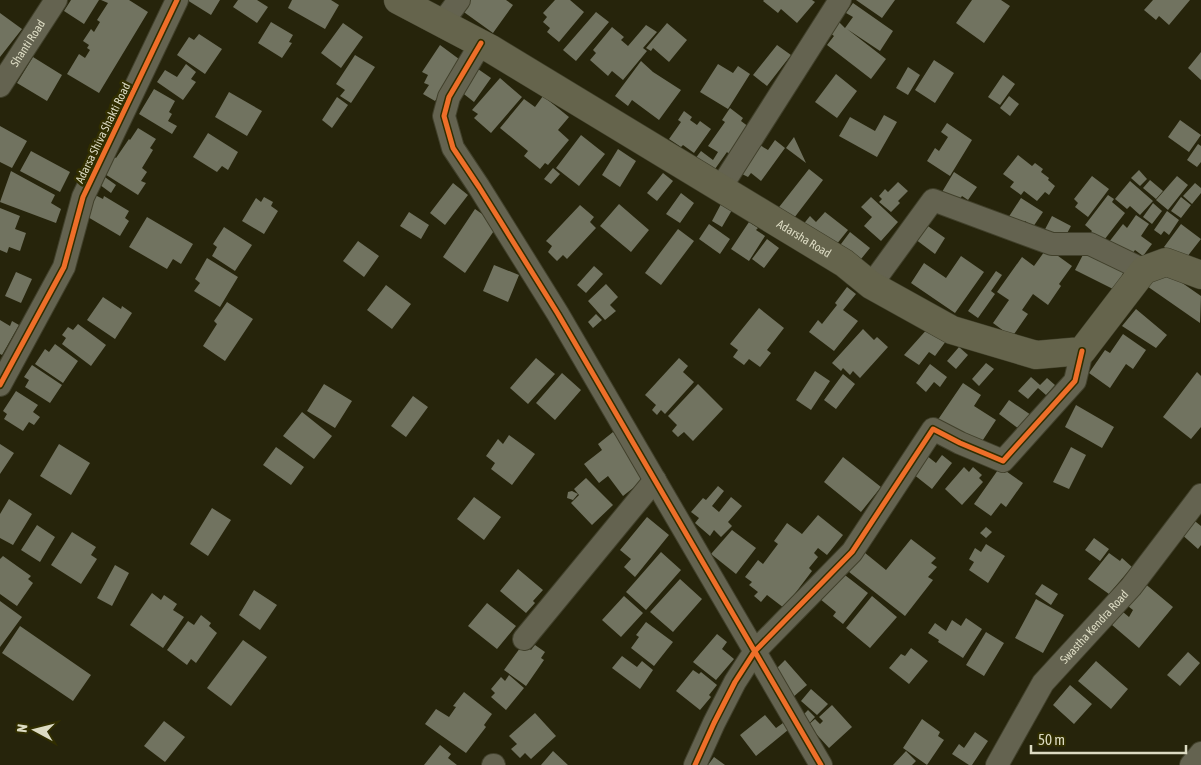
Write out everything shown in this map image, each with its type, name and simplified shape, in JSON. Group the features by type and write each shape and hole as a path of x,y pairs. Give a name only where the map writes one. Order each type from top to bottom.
{"main road":[{"name":"Adarsha Road","path":"398,0 481,44 844,263 871,285 952,330 1036,356 1082,351"},
{"path":"1082,351 1144,270 1166,262 1201,275"}],"street":[{"name":"Shanti Road","path":"0,86 56,0"},
{"name":"Adarsa Shiva Shakti Road","path":"0,385 64,267 83,197 177,0"},
{"path":"442,23 459,0"},
{"path":"720,188 840,0"},
{"path":"481,44 459,78 450,96 444,116 453,148 558,314 821,765"},
{"path":"871,285 934,200 1052,244 1090,244 1144,270"},
{"path":"695,765 714,723 755,651 852,552 933,429 960,443 1003,461 1075,381 1082,351"},
{"path":"524,639 655,480"},
{"name":"Swastha Kendra Road","path":"997,765 1044,683 1131,587 1201,495"},
{"path":"1191,765 1201,753"}],"building":[{"path":"71,0 99,0 84,24 64,11"},
{"path":"101,0 129,0 148,12 99,93 67,74 79,54 85,58 90,50 87,48 89,45 83,41 91,29 94,32 100,22 97,20 108,3"},
{"path":"187,0 220,0 211,15"},
{"path":"238,0 257,0 268,7 257,23 233,7"},
{"path":"292,0 331,0 339,5 325,29 288,8"},
{"path":"469,0 506,0 513,5 493,33 461,10"},
{"path":"555,0 570,0 584,12 559,42 547,32 550,28 543,22 547,17 543,13"},
{"path":"764,0 812,0 815,2 797,23 781,9 778,13"},
{"path":"856,0 895,0 882,18"},
{"path":"972,0 1001,0 1010,6 984,43 956,23"},
{"path":"1153,0 1190,0 1169,25 1159,16 1156,20 1144,10"},
{"path":"853,3 893,31 880,51 847,29 886,59 871,79 827,45 834,36 830,33 839,22 845,28 853,17 846,13"},
{"path":"596,12 609,22 576,61 563,50"},
{"path":"0,13 22,29 0,57"},
{"path":"271,22 293,35 289,42 292,43 282,58 258,43"},
{"path":"343,23 363,37 341,68 321,53"},
{"path":"667,23 687,40 669,62 653,48 651,51 646,48"},
{"path":"646,25 657,32 643,48 647,51 623,80 612,71 608,76 590,60 596,53 593,50 612,27 624,37 621,40 628,46"},
{"path":"199,34 222,49 205,74 177,55 189,37 194,40"},
{"path":"440,45 463,62 435,101 423,94 429,85 424,83 428,75 422,72"},
{"path":"777,45 791,55 767,86 753,75"},
{"path":"1201,52 1201,80 1188,68"},
{"path":"355,55 375,67 351,103 340,96 345,90 336,84"},
{"path":"33,57 62,75 47,101 17,83"},
{"path":"934,60 954,73 935,103 915,90"},
{"path":"641,61 653,72 681,90 659,120 632,100 628,106 615,96"},
{"path":"186,64 196,72 191,79 196,82 183,100 157,82 165,70 177,77"},
{"path":"718,64 733,73 738,66 750,74 728,109 700,92"},
{"path":"908,67 920,75 908,95 896,88"},
{"path":"478,69 491,78 474,102 460,91"},
{"path":"836,74 857,91 837,118 815,102"},
{"path":"1003,75 1015,84 1000,105 988,97"},
{"path":"500,78 522,97 491,133 474,118 478,114 472,110"},
{"path":"154,89 175,101 169,112 172,114 168,121 177,126 172,134 139,114"},
{"path":"229,92 262,111 247,136 215,117"},
{"path":"543,96 569,117 558,130 569,140 548,165 545,163 540,169 524,156 528,151 500,128 524,99 535,107"},
{"path":"1009,96 1019,104 1010,116 1000,108"},
{"path":"337,97 348,105 332,128 322,120"},
{"path":"730,108 743,118 741,121 749,127 729,154 727,152 710,176 692,163 701,151 713,160 718,152 708,146 725,122 722,120"},
{"path":"684,111 692,117 690,120 697,125 700,121 711,129 694,153 683,145 681,147 669,139 681,122 678,120"},
{"path":"884,115 897,122 877,157 839,136 850,117 875,131"},
{"path":"1180,120 1201,135 1189,152 1168,137"},
{"path":"947,123 972,140 950,176 927,161 935,148 939,151 948,137 941,132"},
{"path":"0,126 27,141 12,168 0,162"},
{"path":"138,128 156,139 150,148 153,150 142,168 147,172 141,181 146,183 138,195 100,171 109,153 116,158"},
{"path":"208,133 238,152 228,170 222,166 217,172 193,157"},
{"path":"581,135 605,154 579,186 556,168"},
{"path":"794,137 806,163 786,148"},
{"path":"775,140 785,148 761,181 751,173 748,177 740,173 758,144 768,150"},
{"path":"1198,144 1201,146 1201,162 1197,167 1187,160"},
{"path":"618,149 636,161 620,187 602,175"},
{"path":"31,151 70,172 60,192 20,171"},
{"path":"1018,155 1032,166 1035,163 1043,169 1041,172 1055,186 1049,195 1045,192 1037,201 1024,191 1021,195 1010,187 1014,182 1003,174"},
{"path":"553,168 560,174 551,184 544,179"},
{"path":"809,169 823,180 791,222 776,211"},
{"path":"1139,170 1147,179 1140,186 1131,178"},
{"path":"11,171 55,195 51,203 61,209 56,223 0,202"},
{"path":"954,172 977,187 968,200 962,196 956,205 939,197"},
{"path":"663,173 673,181 657,201 647,193"},
{"path":"102,175 116,185 111,193 96,182"},
{"path":"1092,176 1109,189 1088,217 1075,207 1078,203 1074,199"},
{"path":"1177,176 1188,185 1168,210 1156,200"},
{"path":"1150,180 1163,191 1156,199 1143,188"},
{"path":"1130,181 1153,201 1140,215 1130,206 1127,209 1115,199"},
{"path":"898,182 908,191 891,212 879,202 882,199 879,196 885,189 888,192"},
{"path":"453,183 468,195 445,225 430,213"},
{"path":"1195,183 1201,188 1201,193 1192,204 1183,196"},
{"path":"681,193 694,203 680,223 666,214"},
{"path":"95,195 103,199 104,196 129,211 125,218 129,221 120,236 81,213"},
{"path":"1108,195 1114,199 1112,202 1125,213 1101,244 1089,235 1092,231 1085,225"},
{"path":"264,197 273,202 271,206 278,211 264,234 242,221 256,198 261,202"},
{"path":"871,197 898,222 881,241 864,226 872,217 861,207"},
{"path":"1181,197 1191,205 1181,218 1171,211"},
{"path":"1021,198 1043,212 1033,227 1025,221 1022,227 1008,218"},
{"path":"1153,203 1162,211 1152,224 1143,217"},
{"path":"619,204 649,230 631,252 600,226"},
{"path":"721,204 732,210 722,227 712,221"},
{"path":"580,205 594,217 590,222 596,228 567,259 563,255 557,261 548,252 552,246 546,241"},
{"path":"0,208 20,216 15,229 26,233 20,251 9,247 7,253 0,250"},
{"path":"475,209 498,225 465,273 443,257"},
{"path":"1167,211 1179,220 1169,235 1164,231 1161,235 1154,230"},
{"path":"409,212 429,225 421,239 400,226"},
{"path":"825,212 848,230 832,250 802,226 810,216 816,222"},
{"path":"1136,215 1149,224 1141,236 1152,244 1143,256 1135,250 1130,257 1109,242 1123,224 1127,228"},
{"path":"1052,216 1071,226 1064,239 1042,235"},
{"path":"147,217 193,244 181,264 173,259 167,269 129,247"},
{"path":"749,222 765,236 749,261 731,249"},
{"path":"709,224 730,239 720,254 699,239"},
{"path":"925,224 945,238 935,254 915,239"},
{"path":"1181,224 1201,239 1183,262 1164,247"},
{"path":"224,227 252,245 235,271 212,256 217,247 213,244"},
{"path":"678,229 694,241 661,285 645,273"},
{"path":"850,232 870,248 857,264 838,248"},
{"path":"767,239 779,248 764,268 752,259"},
{"path":"358,241 379,256 364,277 343,261"},
{"path":"1047,248 1072,266 1059,284 1061,286 1048,305 1033,294 1022,310 1028,314 1012,337 993,323 1009,300 997,292 1022,257 1034,266"},
{"path":"1086,249 1125,269 1115,290 1075,270"},
{"path":"961,256 984,272 955,313 911,283 924,263 946,278"},
{"path":"207,258 238,277 220,307 194,291 200,283 195,279"},
{"path":"494,265 519,275 508,302 483,291"},
{"path":"594,266 603,274 586,293 577,285"},
{"path":"996,271 1002,275 991,291 995,294 978,318 968,311"},
{"path":"1165,271 1201,296 1200,323 1144,284"},
{"path":"16,272 32,279 21,303 5,296"},
{"path":"606,284 618,297 610,305 616,311 605,320 588,301"},
{"path":"386,285 411,304 392,329 367,310"},
{"path":"847,287 856,294 843,310 858,321 834,351 809,332 818,320 822,324 837,305 835,303"},
{"path":"103,297 121,309 122,306 132,313 115,339 87,320"},
{"path":"227,302 253,319 225,361 203,346 217,324 214,321"},
{"path":"759,308 784,328 767,350 771,353 760,367 749,359 744,365 733,357 738,350 730,344"},
{"path":"1136,309 1167,335 1156,348 1122,326"},
{"path":"596,314 602,320 593,328 588,322"},
{"path":"0,320 10,326 12,321 19,325 2,355 0,354"},
{"path":"78,324 106,345 91,366 62,344 66,338 62,335 68,327 73,330"},
{"path":"929,327 949,337 935,356 929,352 919,365 904,355"},
{"path":"863,329 874,340 877,337 888,347 860,378 853,371 850,375 843,368 841,371 832,363"},
{"path":"1123,334 1146,350 1133,369 1126,364 1110,388 1089,373 1105,350 1110,353"},
{"path":"55,344 78,361 63,383 35,364 45,349 49,352"},
{"path":"959,347 968,355 956,369 947,361"},
{"path":"536,358 555,374 528,404 510,388"},
{"path":"679,358 688,366 683,372 694,382 665,414 661,410 657,415 652,410 656,405 645,395"},
{"path":"986,363 994,369 979,386 972,379"},
{"path":"930,364 947,377 940,387 934,382 926,392 916,383"},
{"path":"32,365 62,385 50,403 25,387 29,380 24,377"},
{"path":"815,371 830,381 811,410 796,400"},
{"path":"1197,372 1201,376 1201,427 1191,439 1163,417"},
{"path":"562,373 581,390 555,420 536,403"},
{"path":"843,374 855,384 836,409 824,400"},
{"path":"1031,377 1040,385 1047,378 1055,385 1046,395 1038,388 1028,399 1018,391"},
{"path":"963,383 981,395 974,406 996,420 979,446 935,424"},
{"path":"324,384 352,401 335,428 307,411"},
{"path":"698,384 723,409 693,441 684,432 678,437 672,431 677,425 668,416"},
{"path":"16,391 38,405 33,412 40,417 34,425 29,422 23,431 4,419 7,414 3,411"},
{"path":"413,396 428,407 406,437 391,426"},
{"path":"1009,400 1031,415 1019,429 999,414"},
{"path":"1076,405 1114,427 1102,448 1065,427"},
{"path":"302,412 332,436 314,459 283,436"},
{"path":"613,432 647,477 623,496 608,476 599,483 584,464 602,450 598,444"},
{"path":"509,435 535,454 512,485 491,469 495,463 486,456 498,439 503,444"},
{"path":"0,444 14,453 0,474"},
{"path":"59,444 90,463 71,495 40,476"},
{"path":"276,447 304,467 291,485 263,465"},
{"path":"1071,447 1086,455 1069,489 1053,482"},
{"path":"922,452 936,463 942,455 952,463 932,489 908,470"},
{"path":"843,457 881,487 861,512 824,482"},
{"path":"964,467 969,472 973,467 982,475 979,478 983,482 962,505 945,489"},
{"path":"1000,467 1023,483 1006,507 1001,503 991,516 974,504"},
{"path":"586,478 613,505 592,525 571,503 579,495 574,489"},
{"path":"718,486 724,491 712,506 719,512 731,497 742,506 728,522 732,526 721,537 714,530 710,536 695,523 699,518 691,512 703,498 706,500"},
{"path":"572,491 578,494 573,500 567,498 568,492"},
{"path":"474,497 501,517 484,540 457,519"},
{"path":"9,499 32,514 13,545 0,538 0,514"},
{"path":"212,508 231,520 208,556 190,544"},
{"path":"818,515 843,535 827,555 818,548 814,553 818,557 809,568 812,571 784,608 767,595 761,602 754,596 758,592 749,585 752,582 745,577 758,560 763,564 778,544 774,541 787,523 802,534"},
{"path":"647,517 669,535 635,577 624,567 631,559 620,550"},
{"path":"1191,518 1201,526 1201,545 1198,549 1179,532"},
{"path":"37,525 55,537 40,562 21,550"},
{"path":"986,527 992,532 986,538 980,533"},
{"path":"732,530 756,548 736,574 711,554"},
{"path":"72,532 96,547 91,555 97,559 81,584 51,565"},
{"path":"1094,538 1109,549 1100,561 1085,550"},
{"path":"911,539 936,558 931,563 937,567 928,577 933,580 905,616 844,568 859,548 886,570"},
{"path":"986,544 1005,556 988,583 969,570 974,562 969,559 975,548 981,552"},
{"path":"661,552 681,570 646,610 626,592"},
{"path":"1109,553 1120,561 1122,558 1132,567 1109,594 1088,579"},
{"path":"3,556 31,576 28,579 33,583 17,606 0,594 0,559"},
{"path":"115,565 129,573 112,606 97,598"},
{"path":"518,569 543,590 533,601 535,603 526,613 500,591"},
{"path":"841,572 868,593 843,624 833,616 836,612 820,599"},
{"path":"680,579 702,599 673,632 650,612"},
{"path":"1143,582 1173,607 1139,648 1112,625 1123,612 1129,617 1133,610 1124,603"},
{"path":"1042,584 1058,594 1051,605 1035,594"},
{"path":"254,590 277,605 260,630 239,615"},
{"path":"152,593 161,600 164,595 177,604 173,610 184,617 163,648 130,625"},
{"path":"624,596 643,613 621,637 602,620"},
{"path":"872,596 897,617 870,648 846,628"},
{"path":"1036,599 1064,615 1043,653 1015,638"},
{"path":"0,601 22,617 0,647"},
{"path":"487,603 516,626 497,649 468,626"},
{"path":"201,615 211,623 209,626 217,633 196,663 191,659 187,665 167,650 188,621 194,625"},
{"path":"966,618 982,629 963,658 938,642 939,640 928,633 935,623 946,631 952,620 961,626"},
{"path":"646,622 673,642 654,666 631,648 639,637 636,635"},
{"path":"20,626 91,675 73,701 2,653"},
{"path":"986,632 1004,643 984,676 966,665"},
{"path":"717,634 727,642 722,649 734,659 716,680 693,662"},
{"path":"243,640 267,657 231,706 207,688"},
{"path":"523,644 531,650 535,645 545,652 541,658 544,660 526,686 504,670"},
{"path":"911,648 928,661 909,684 889,668 901,654 905,656"},
{"path":"1188,652 1200,663 1180,686 1167,675"},
{"path":"622,656 637,667 642,661 653,670 640,689 612,668"},
{"path":"785,660 807,685 792,698 772,673"},
{"path":"1096,661 1128,689 1111,709 1078,681"},
{"path":"693,670 699,674 701,672 717,685 709,695 711,697 700,710 676,691"},
{"path":"509,675 524,688 506,710 491,697 495,693 491,689 501,677 505,681"},
{"path":"1070,685 1092,704 1074,724 1053,705"},
{"path":"811,689 828,704 817,715 801,701"},
{"path":"464,692 492,714 484,725 486,727 466,753 425,724 436,709 449,717 456,707 453,706"},
{"path":"832,705 852,727 829,748 808,725 815,719 820,724 823,721 819,717"},
{"path":"808,710 815,717 805,728 798,720"},
{"path":"535,713 556,736 531,759 525,753 520,758 511,749 517,744 509,736"},
{"path":"765,715 776,728 783,723 788,730 756,756 740,735"},
{"path":"922,719 940,732 938,736 944,740 927,765 903,748"},
{"path":"164,721 185,737 165,762 144,746"},
{"path":"975,732 988,741 972,765 969,765 952,754 959,744 964,748"},
{"path":"440,745 451,754 448,758 457,765 424,765"},
{"path":"553,751 568,765 541,765"},
{"path":"906,751 916,761 912,765 893,765"},
{"path":"714,757 725,765 708,765"}],"cycle path":[{"path":"0,385 64,267 83,197 177,0"},
{"path":"481,43 449,97 444,116 453,148 558,314 821,765"},
{"path":"695,765 735,682 755,651 852,552 933,429 960,443 1003,461 1075,381 1082,351"}]}
